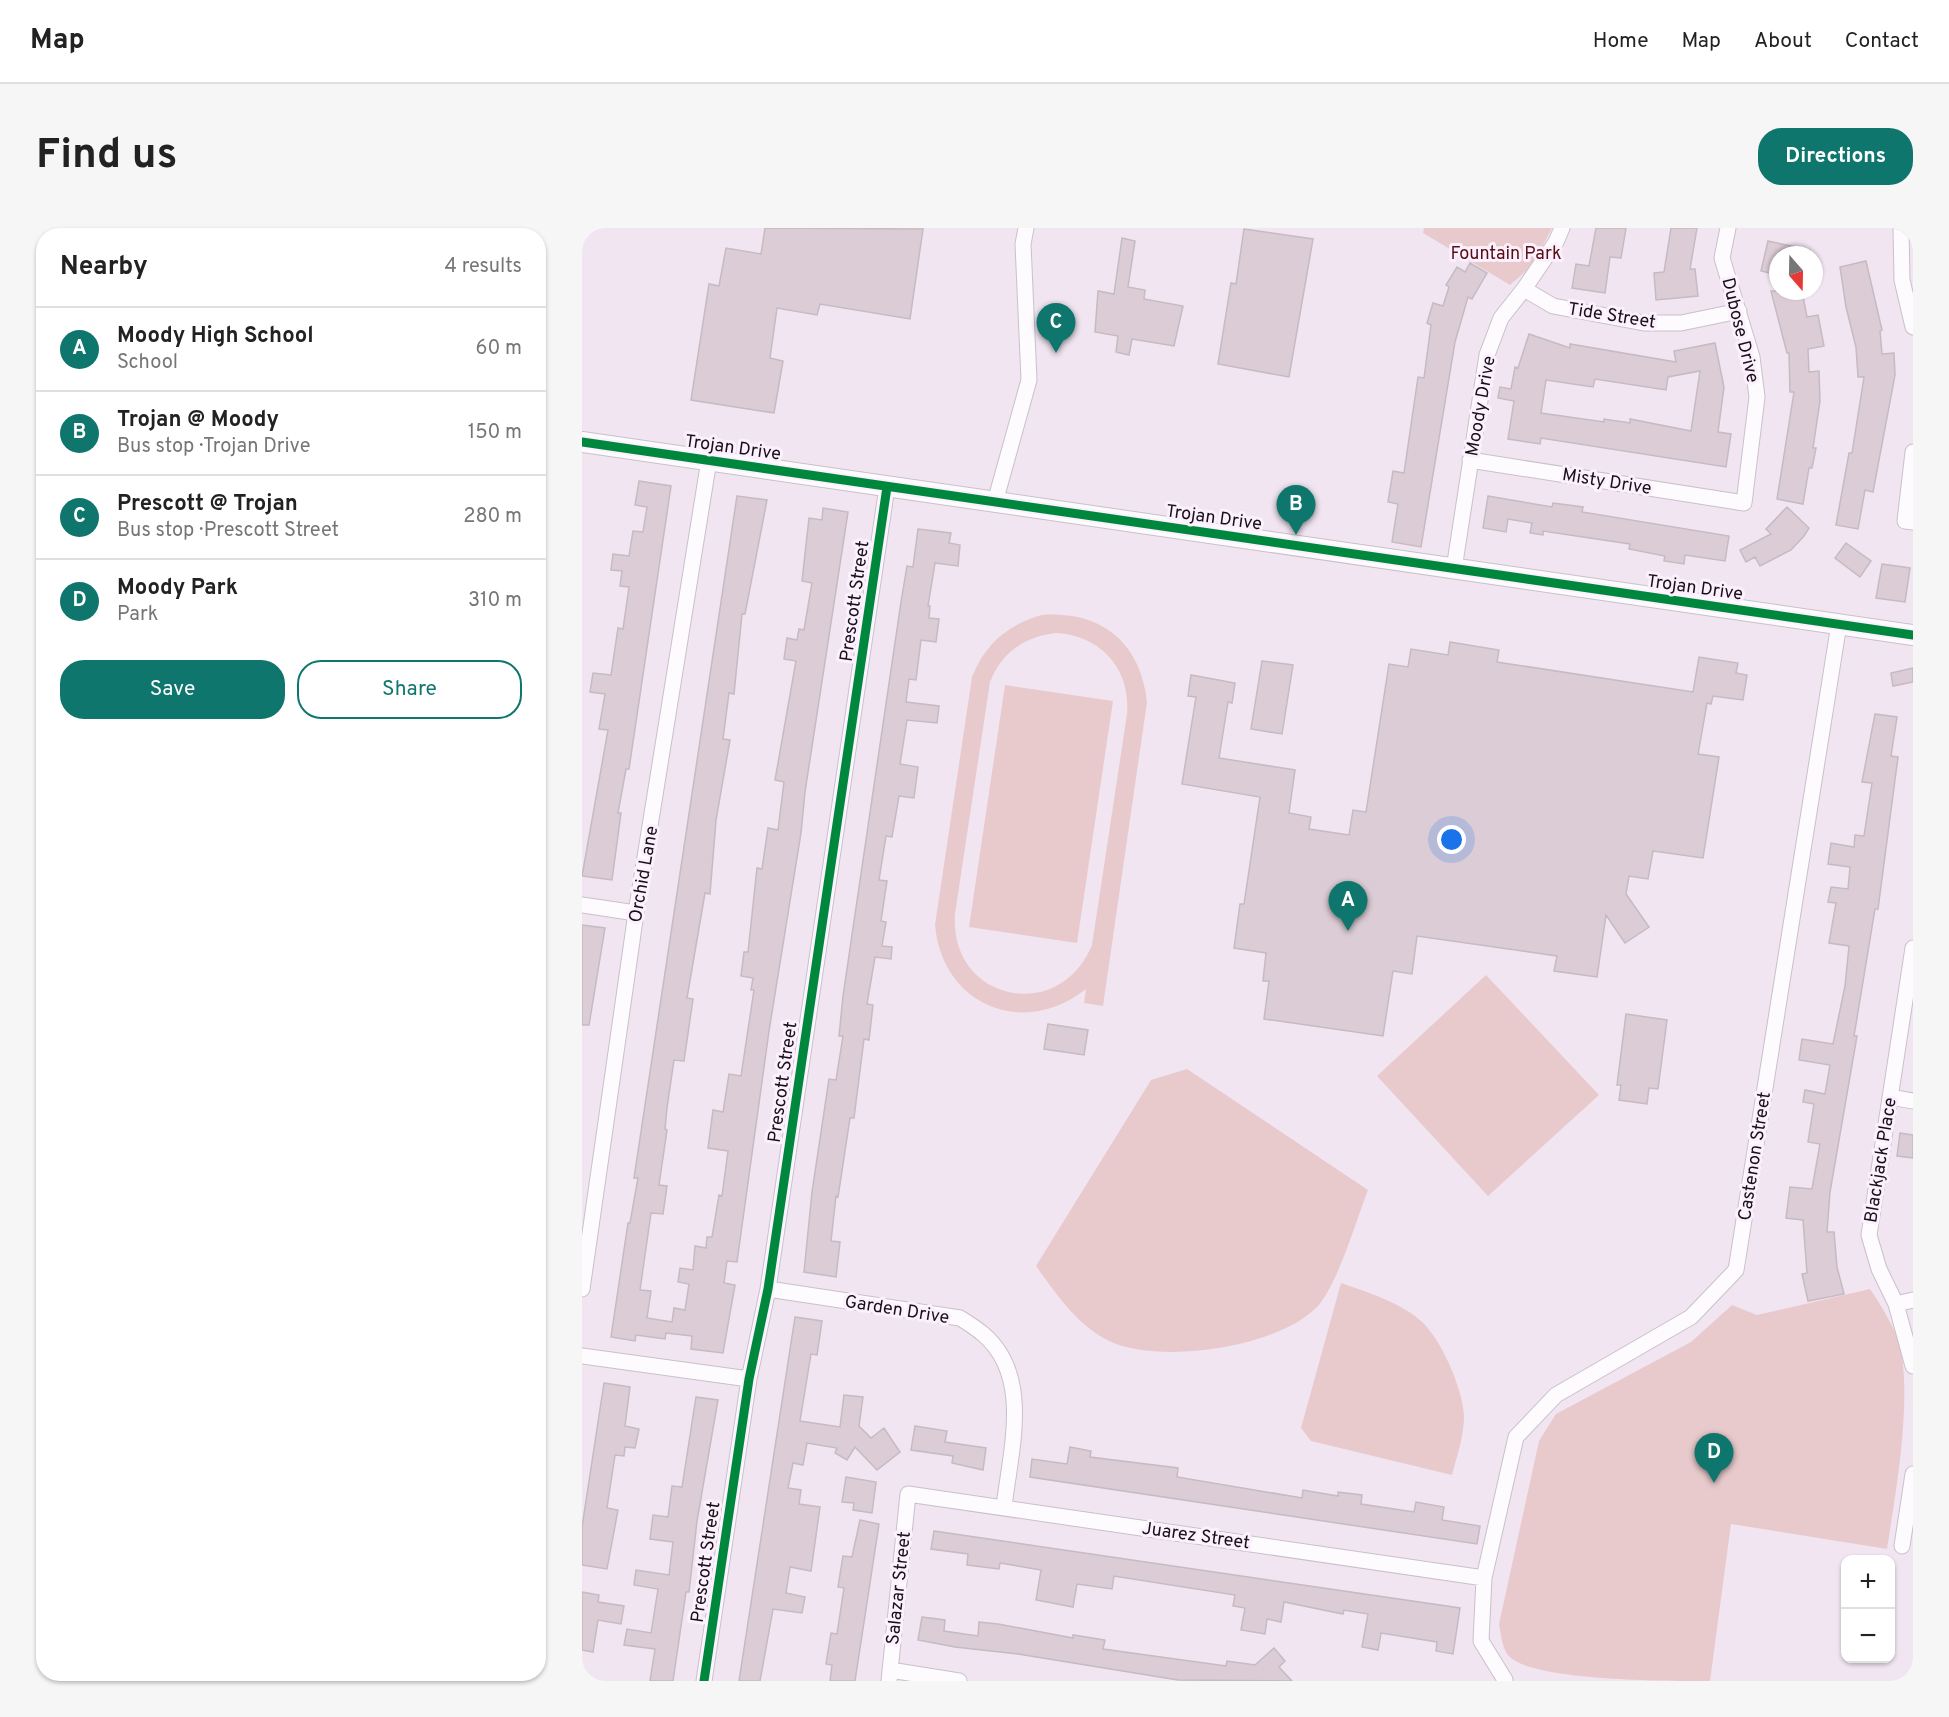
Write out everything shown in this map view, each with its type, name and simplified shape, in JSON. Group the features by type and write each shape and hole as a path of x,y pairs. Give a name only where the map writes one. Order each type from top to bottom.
{"street":[{"path":"995,502 1029,380 1023,244 1026,228"},
{"name":"Moody Drive","path":"1454,568 1487,355 1501,318 1524,290 1556,242 1562,228"},
{"name":"Dubose Drive","path":"1728,228 1722,258 1752,357 1757,397 1744,503"},
{"path":"1901,228 1902,280 1913,327"},
{"name":"Tide Street","path":"1524,290 1553,306 1644,323 1682,323 1739,311"},
{"name":"Trojan Drive","path":"582,442 1913,635"},
{"path":"1909,521 1913,452"},
{"name":"Orchid Lane","path":"582,1289 636,913 665,748 709,460"},
{"name":"Misty Drive","path":"1470,460 1744,503"},
{"name":"Prescott Street","path":"704,1681 749,1379 768,1289 888,487"},
{"name":"Castenon Street","path":"1509,1681 1481,1641 1484,1578 1516,1437 1556,1395 1691,1317 1736,1270 1839,624"},
{"path":"582,905 636,913"},
{"name":"Blackjack Place","path":"1913,948 1869,1236 1879,1269 1896,1304 1913,1366"},
{"path":"1890,1097 1913,1101"},
{"name":"Garden Drive","path":"768,1289 960,1318 984,1335 1000,1354 1012,1379 1015,1405 1004,1507"},
{"path":"1896,1304 1913,1300"},
{"path":"582,1356 749,1379"},
{"path":"1902,1546 1913,1474"},
{"name":"Juarez Street","path":"908,1494 1484,1578"},
{"name":"Salazar Street","path":"889,1676 908,1494"},
{"path":"889,1676 958,1681"}],"green space":[{"name":"Fountain Park","path":"1424,228 1552,228 1533,265 1510,285 1423,233"},
{"path":"1042,615 1082,618 1114,634 1127,647 1136,663 1143,681 1147,702 1103,1006 1084,1003 1086,989 1062,1004 1037,1011 1012,1012 990,1006 969,994 953,976 941,953 935,925 972,677 977,665 999,637 1030,619","holes":["1057,633 1073,635 1100,648 1110,658 1124,683 1127,698 1127,714 1092,945 1076,970 1056,986 1033,993 1009,992 987,983 969,967 958,944 955,914 990,682 1001,662 1016,647 1045,635"]},
{"path":"1005,685 1113,701 1077,943 969,927"},
{"path":"1486,975 1599,1095 1488,1196 1377,1076"},
{"path":"1187,1069 1368,1190 1346,1252 1325,1297 1317,1307 1299,1321 1275,1333 1247,1342 1187,1352 1157,1352 1131,1348 1109,1341 1097,1334 1068,1308 1036,1266 1151,1080"},
{"path":"1341,1283 1382,1298 1412,1314 1428,1328 1443,1351 1460,1392 1464,1416 1462,1438 1452,1475 1311,1441 1301,1428"},
{"path":"1870,1289 1896,1334 1903,1363 1902,1444 1887,1549 1731,1524 1710,1681 1637,1680 1576,1675 1526,1666 1511,1658 1504,1647 1499,1624 1539,1441 1556,1414 1691,1342 1732,1305 1757,1315"}],"building":[{"path":"765,228 923,229 910,319 820,304 817,315 777,308 770,358 783,361 774,413 691,400 709,284 719,286 726,248 761,254"},
{"path":"1596,228 1626,228 1621,258 1610,257 1605,293 1572,288 1576,264 1589,266"},
{"path":"1671,228 1697,228 1690,269 1695,269 1698,296 1656,300 1654,273 1664,272"},
{"path":"1244,229 1313,239 1289,377 1218,364 1231,283 1236,284"},
{"path":"1122,238 1135,241 1128,287 1145,290 1144,299 1183,306 1174,346 1132,339 1129,355 1116,352 1118,336 1095,332 1098,291 1114,294"},
{"path":"1768,241 1791,246 1769,246 1769,273 1761,271"},
{"path":"1866,261 1882,330 1880,331 1882,354 1894,353 1895,375 1873,492 1865,490 1858,529 1836,525 1849,453 1852,453 1864,377 1858,377 1856,347 1846,307 1840,267"},
{"path":"1470,263 1487,273 1472,299 1468,297 1455,342 1421,547 1392,542 1398,504 1388,502 1393,471 1404,473 1418,377 1424,378 1431,325 1427,323 1433,303 1443,306 1449,287 1446,285 1457,267 1465,272"},
{"path":"1773,300 1804,300 1807,317 1818,315 1824,346 1808,349 1809,372 1819,371 1820,401 1813,448 1816,448 1812,468 1809,468 1803,504 1777,499 1794,392 1790,392 1789,353 1787,353"},
{"path":"1529,334 1570,348 1570,344 1676,362 1674,351 1715,343 1724,387 1718,432 1731,434 1726,467 1541,438 1540,444 1508,439 1514,401 1498,398 1500,387 1511,389 1515,367 1518,368","holes":["1700,371 1691,431 1630,419 1630,423 1604,419 1604,422 1541,413 1546,380 1593,387 1595,379 1666,390 1668,377"]},
{"path":"639,481 671,486 629,769 626,769 618,813 621,813 612,880 582,876 608,730 599,729 605,694 590,692 593,673 611,675 618,628 623,629 629,587 620,586 622,571 611,570 613,554 629,556 633,531 643,532 647,507 635,505"},
{"path":"737,496 767,500 745,614 742,614 734,694 729,693 723,739 730,740 716,820 710,894 705,893 687,998 693,999 684,1061 674,1060 667,1108 665,1129 667,1130 659,1185 667,1186 663,1214 651,1213 640,1290 651,1291 647,1318 672,1322 674,1308 685,1310 689,1284 678,1282 680,1268 693,1270 695,1246 706,1248 707,1237 712,1237 719,1195 722,1196 728,1151 708,1148 713,1110 723,1112 729,1074 741,1076 754,990 751,990 753,978 741,976 744,952 748,952 757,868 762,869 768,828 778,830 784,782 775,780 796,661 784,659 787,638 797,640 799,629 804,630 812,583 802,581 809,518 822,520 823,508 848,512 805,792 801,833 769,1031 737,1262 727,1261 724,1283 735,1285 723,1353 691,1349 692,1336 666,1333 665,1339 636,1335 635,1341 611,1337 628,1223 630,1223 638,1178 634,1178"},
{"path":"1488,496 1552,507 1553,503 1583,507 1582,512 1729,536 1725,561 1685,555 1684,564 1664,561 1665,556 1629,549 1630,544 1543,531 1543,535 1530,533 1532,523 1508,519 1506,532 1483,528"},
{"path":"1787,507 1809,528 1804,536 1791,550 1760,566 1755,557 1746,562 1740,550 1771,534 1766,529"},
{"path":"918,529 951,533 949,543 960,545 958,566 935,563 928,606 930,606 929,618 939,619 936,642 921,640 916,680 909,679 906,702 939,706 937,723 907,720 900,764 918,767 914,798 899,796 892,837 886,836 879,880 887,881 881,921 886,922 882,946 892,947 891,959 875,957 867,1004 873,1005 869,1040 864,1039 854,1118 850,1118 838,1197 836,1196 831,1241 840,1242 836,1277 804,1272 812,1192 829,1079 836,1080 843,1036 839,1036 843,996 901,602 907,566 913,567"},
{"path":"1846,543 1871,561 1860,577 1835,558"},
{"path":"1882,564 1910,568 1905,602 1876,598"},
{"path":"1450,642 1499,650 1497,662 1693,692 1699,657 1738,663 1736,673 1747,675 1743,700 1713,696 1711,704 1707,703 1698,754 1719,757 1703,858 1653,851 1648,879 1629,876 1626,894 1649,927 1625,943 1606,915 1597,977 1554,971 1557,956 1417,936 1412,974 1393,971 1383,1036 1264,1019 1269,981 1263,981 1266,953 1234,948 1240,904 1244,904 1260,797 1182,784 1196,697 1188,696 1191,675 1235,683 1232,703 1228,702 1219,758 1295,770 1289,813 1311,817 1309,829 1349,835 1353,810 1366,812 1389,664 1408,667 1411,649 1448,655"},
{"path":"1262,661 1293,665 1282,734 1251,729"},
{"path":"1913,668 1913,682 1893,686 1891,673"},
{"path":"1875,714 1897,717 1891,756 1898,757 1878,909 1875,909 1854,1036 1857,1036 1830,1192 1827,1232 1834,1232 1837,1267 1844,1294 1808,1301 1802,1274 1807,1273 1803,1220 1786,1218 1790,1187 1812,1189 1820,1144 1808,1142 1814,1104 1803,1102 1805,1090 1825,1094 1830,1065 1799,1060 1802,1039 1833,1044 1845,986 1849,946 1829,943 1836,903 1828,902 1831,887 1848,889 1850,867 1828,864 1831,843 1854,847 1855,835 1864,836 1872,783 1862,782"},
{"path":"582,925 605,928 589,1025 582,1025"},
{"path":"1626,1014 1667,1020 1658,1089 1649,1088 1647,1104 1619,1100 1621,1085 1617,1085"},
{"path":"1048,1024 1088,1030 1084,1055 1044,1049"},
{"path":"1900,1133 1913,1135 1913,1158 1897,1156"},
{"path":"795,1317 822,1321 817,1355 811,1354 800,1421 840,1427 844,1395 863,1397 859,1426 871,1438 884,1428 900,1452 877,1470 855,1447 847,1460 835,1453 837,1448 807,1443 803,1465 793,1463 788,1488 801,1490 799,1504 820,1507 811,1571 790,1567 786,1593 805,1597 802,1613 773,1609 760,1681 739,1681"},
{"path":"604,1383 630,1387 625,1426 639,1429 635,1448 625,1447 624,1456 615,1455 607,1508 618,1510 607,1569 582,1565 582,1527"},
{"path":"696,1397 718,1400 697,1521 689,1592 686,1592 673,1681 650,1681 655,1649 624,1645 627,1629 651,1633 658,1589 634,1585 636,1570 669,1575 673,1542 650,1539 653,1515 668,1517 672,1486 682,1487"},
{"path":"915,1426 947,1431 945,1442 986,1448 983,1470 952,1463 953,1456 911,1450"},
{"path":"1070,1447 1091,1451 1090,1457 1178,1468 1177,1477 1302,1498 1303,1490 1338,1496 1338,1492 1362,1495 1361,1504 1414,1512 1416,1502 1444,1507 1442,1520 1480,1526 1477,1544 1030,1477 1032,1459 1067,1464"},
{"path":"846,1477 876,1482 872,1513 853,1510 854,1503 842,1502"},
{"path":"860,1520 879,1524 855,1681 830,1681 832,1665 826,1664 831,1633 837,1634 844,1588 838,1587 843,1556 852,1557"},
{"path":"934,1531 1460,1608 1453,1654 1436,1651 1437,1642 1381,1633 1378,1650 1362,1647 1368,1614 1344,1610 1343,1614 1284,1602 1281,1622 1267,1619 1265,1634 1241,1630 1245,1608 1233,1606 1235,1595 1114,1576 1112,1589 1077,1584 1073,1607 1036,1600 1041,1570 1000,1563 999,1569 967,1565 968,1554 931,1549"},
{"path":"582,1592 599,1595 598,1602 624,1606 621,1624 598,1620 593,1652 582,1650"},
{"path":"922,1617 945,1620 944,1631 978,1636 979,1622 998,1624 1073,1638 1073,1635 1105,1640 1103,1649 1226,1666 1227,1661 1255,1665 1274,1648 1285,1661 1279,1667 1292,1681 1178,1680 1018,1654 955,1647 918,1640"}],"cycle path":[{"path":"582,442 1913,635"},
{"path":"704,1681 749,1379 768,1289 887,487"}],"place":[{"name":"Prescott @ Trojan","path":"1056,353"},
{"name":"Trojan @ Moody","path":"1296,535"},
{"name":"Moody High School","path":"1348,931"},
{"name":"Moody Park","path":"1714,1483"}]}
